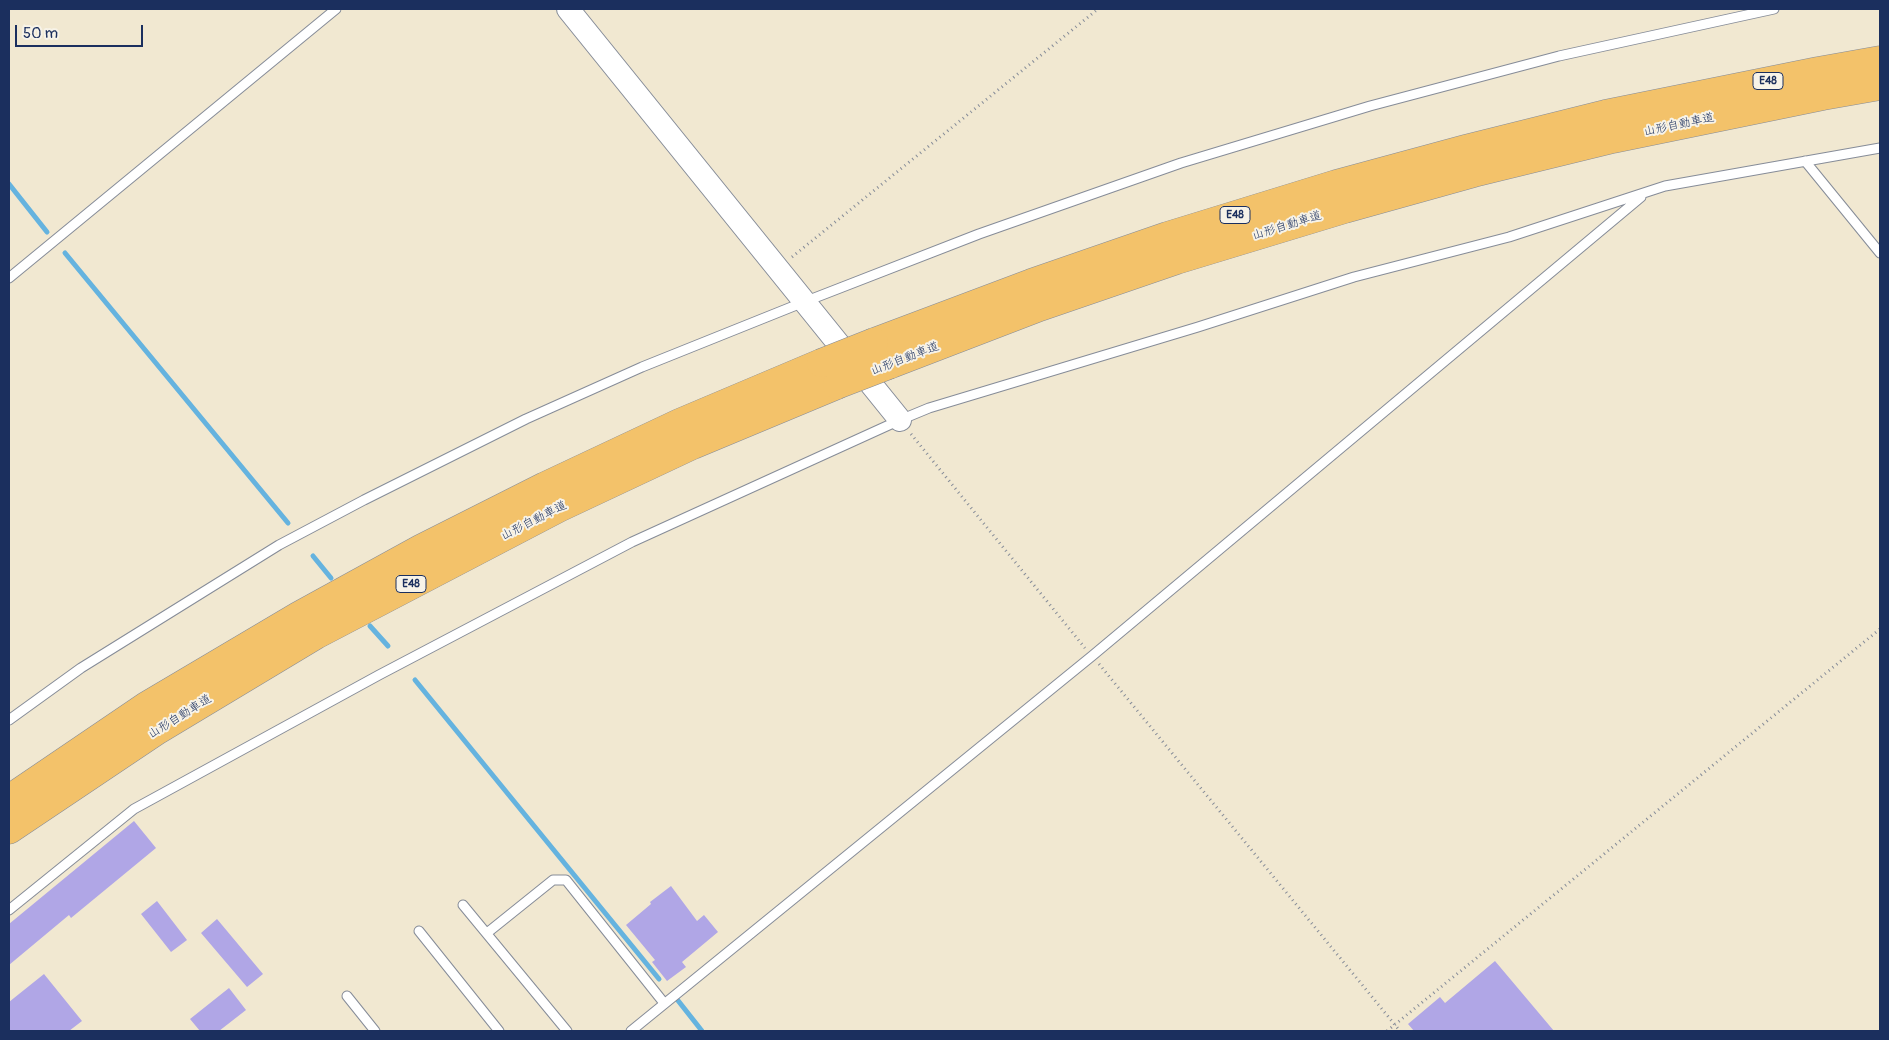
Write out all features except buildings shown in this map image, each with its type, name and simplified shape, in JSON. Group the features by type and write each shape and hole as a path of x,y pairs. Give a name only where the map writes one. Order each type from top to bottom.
{"highway":[{"name":"山形自動車道","path":"9,799 146,706 298,616 420,549 545,486 680,423 821,363 881,354 1040,307 1177,260 1345,208 1474,173 1609,127 1658,116 1818,70 1880,60"},
{"name":"山形自動車道","path":"1658,116 1880,86"},
{"name":"山形自動車道","path":"9,830 158,730 316,635 559,508 693,445 838,385 881,354"}],"street":[{"path":"568,9 900,420"}],"lane":[{"path":"9,278 336,9"},
{"path":"9,720 81,668 279,545 526,419 642,367 979,234 1181,163 1370,106 1559,56 1774,9"},
{"path":"9,910 134,809 379,675 632,542 929,408 1189,330 1354,277 1509,237 1665,186 1880,148"},
{"path":"1805,161 1880,253"},
{"path":"631,1031 1092,656 1644,194"},
{"path":"487,933 553,880 566,880 664,1003"},
{"path":"463,905 567,1031"},
{"path":"418,931 499,1031"},
{"path":"347,996 375,1031"}],"path":[{"path":"778,269 1098,9"},
{"path":"900,420 1400,1031"},
{"path":"1387,1031 1880,629"}],"waterway":[{"path":"9,184 47,232"},
{"path":"65,253 288,523"},
{"path":"313,556 331,578"},
{"path":"370,626 388,646"},
{"path":"415,680 659,979"},
{"path":"676,998 702,1031"}]}
